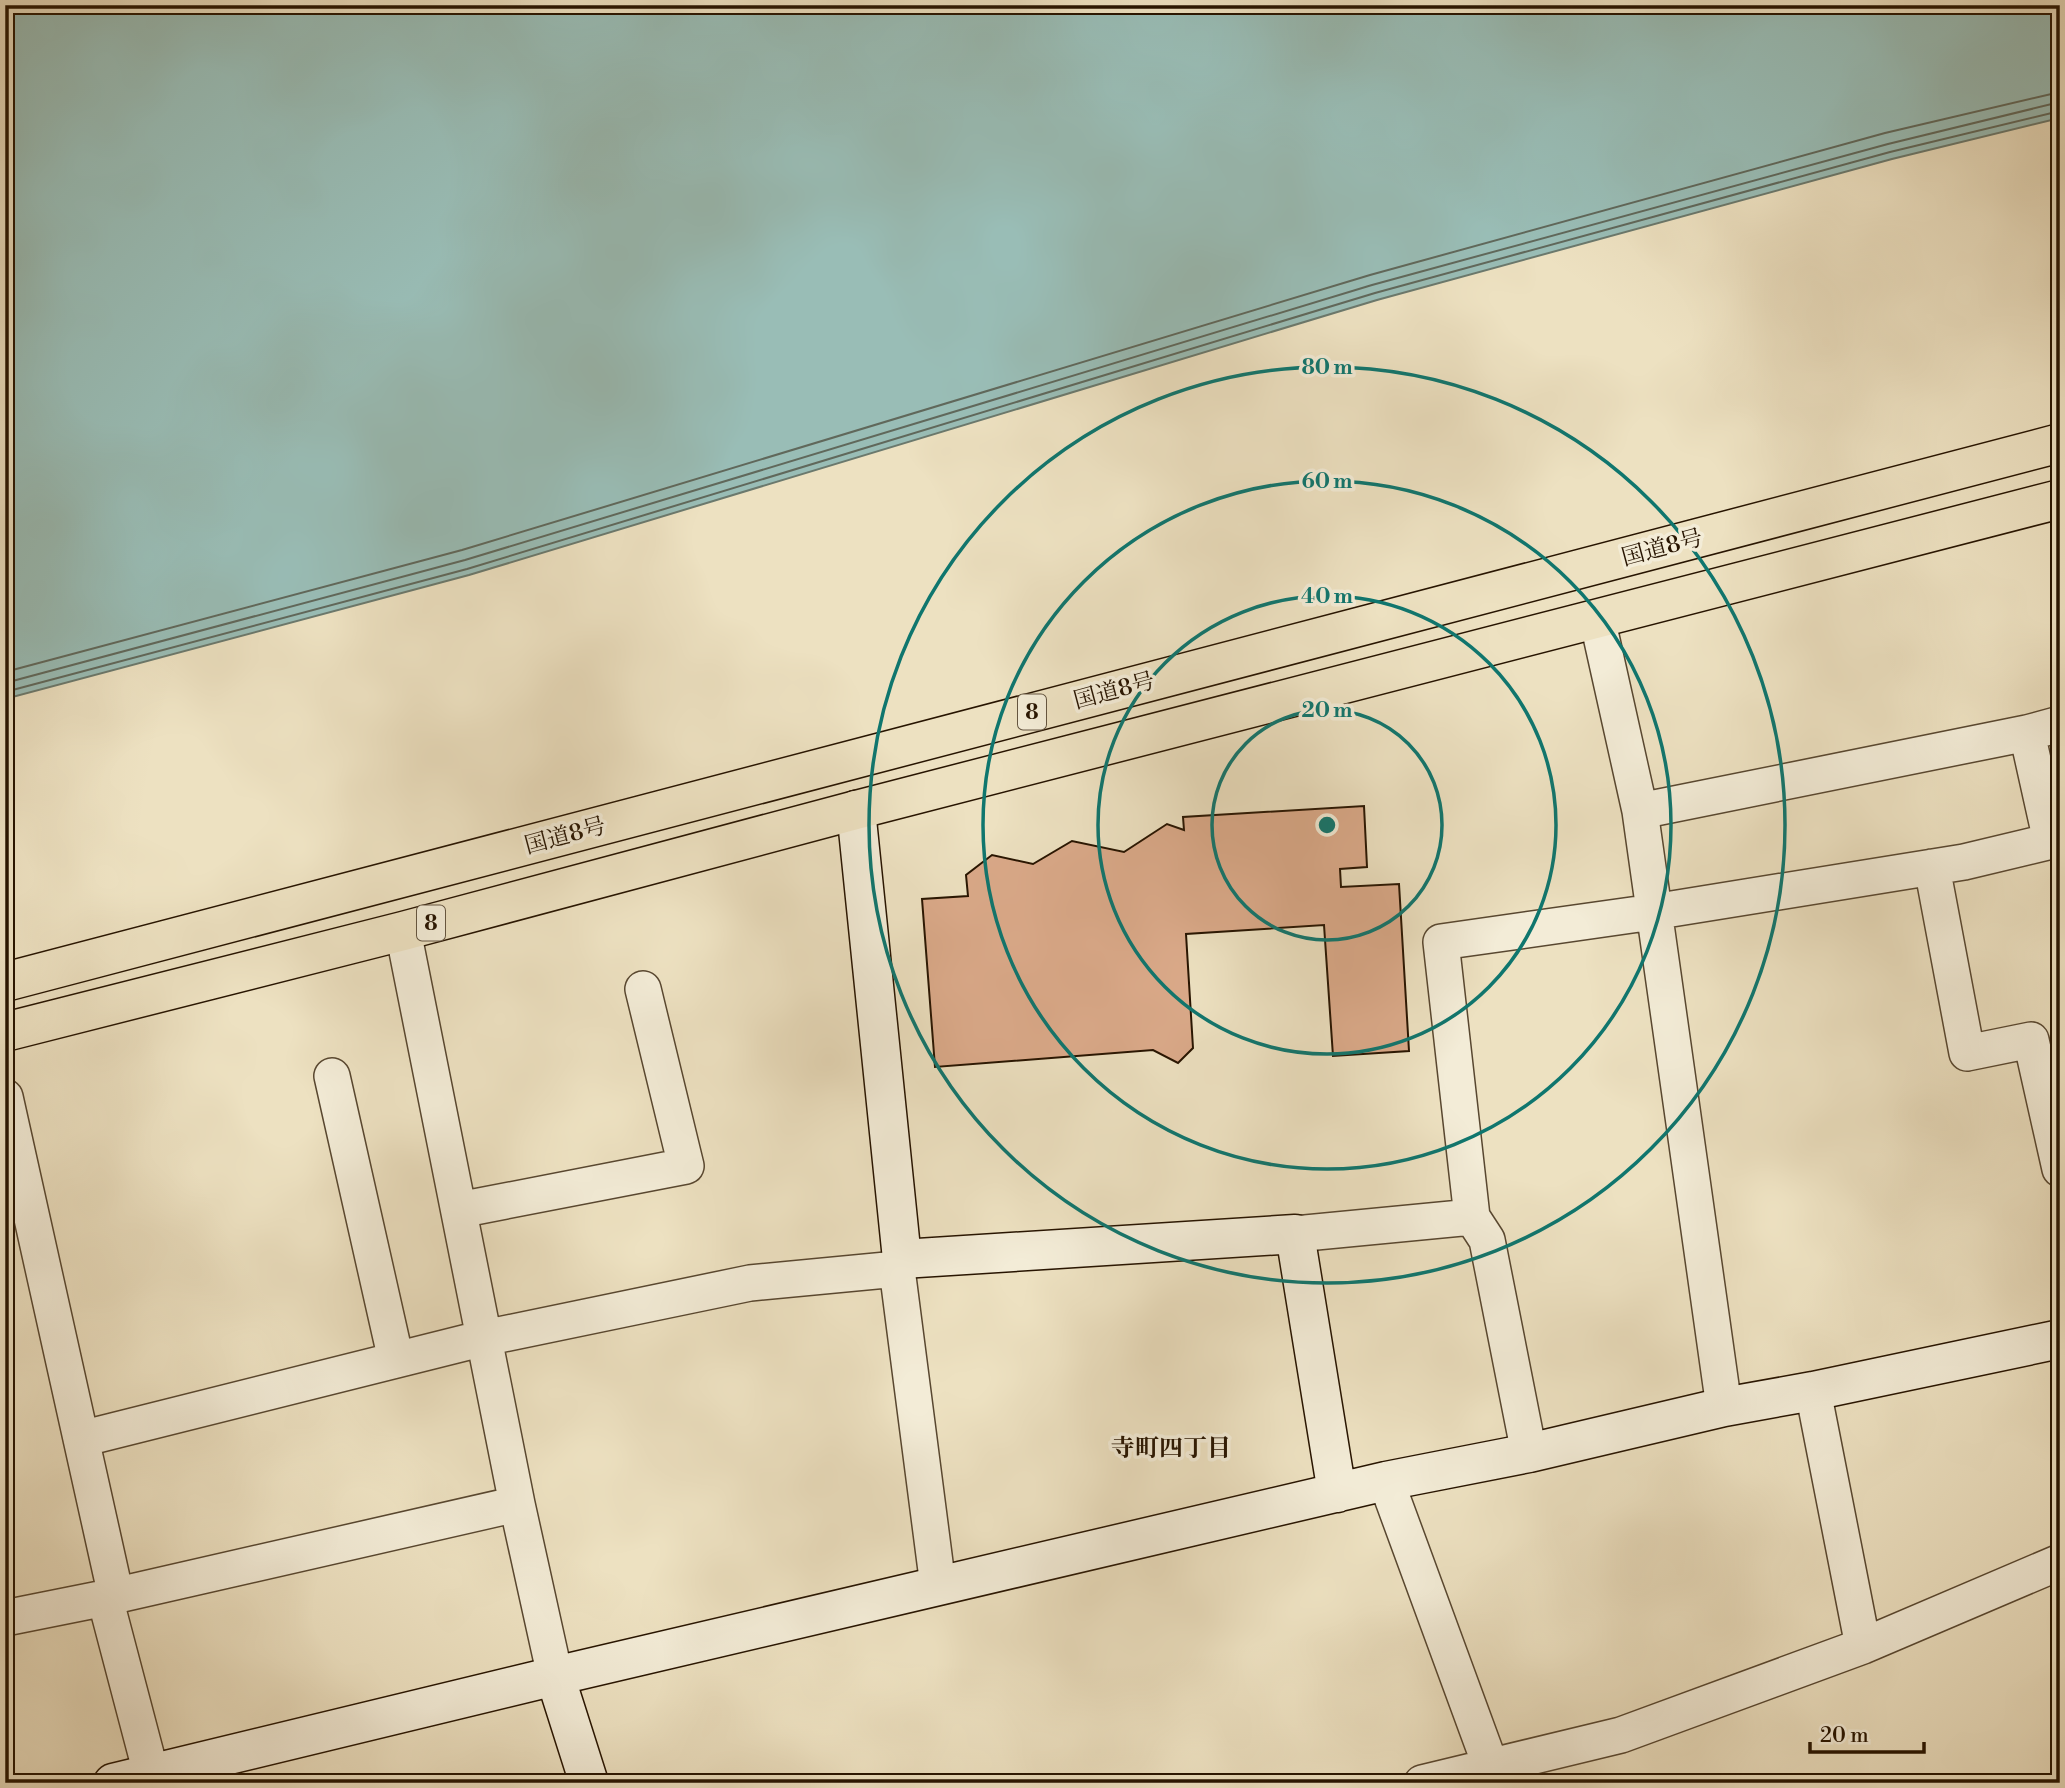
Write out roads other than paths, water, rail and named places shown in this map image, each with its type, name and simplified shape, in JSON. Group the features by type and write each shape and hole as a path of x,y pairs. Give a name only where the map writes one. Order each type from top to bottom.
{"highway":[{"name":"国道8号","path":"5,982 2060,443"},
{"name":"8","path":"5,1032 2060,499"}],"street":[{"path":"1597,618 1640,811 1724,1407"},
{"path":"1640,811 2060,724"},
{"path":"1529,1452 1487,1240 1472,1217 1441,942 1653,912 1964,862 2055,840 2026,733"},
{"path":"856,810 900,1264 938,1586"},
{"path":"1932,867 1967,1053 2031,1040 2060,1169"},
{"path":"402,931 517,1504 555,1676 589,1783"},
{"path":"459,1210 686,1166 643,989"},
{"path":"332,1076 396,1360"},
{"path":"5,1097 81,1439 110,1597 151,1773"},
{"path":"81,1439 484,1338 750,1283 900,1264 1295,1234 1472,1217"},
{"path":"1295,1234 1337,1493"},
{"path":"113,1783 1386,1481 1529,1452 1724,1407 2060,1339"},
{"path":"1813,1391 1863,1646"},
{"path":"1386,1481 1496,1772"},
{"path":"5,1618 110,1597 517,1504"},
{"path":"1422,1783 1496,1772 1621,1735 1863,1646 2060,1562"}],"water":[{"path":"5,5 2060,5 2060,118 1892,159 1377,300 469,575 5,699"}],"district":[{"name":"寺町四丁目","path":"1171,1448"}]}
